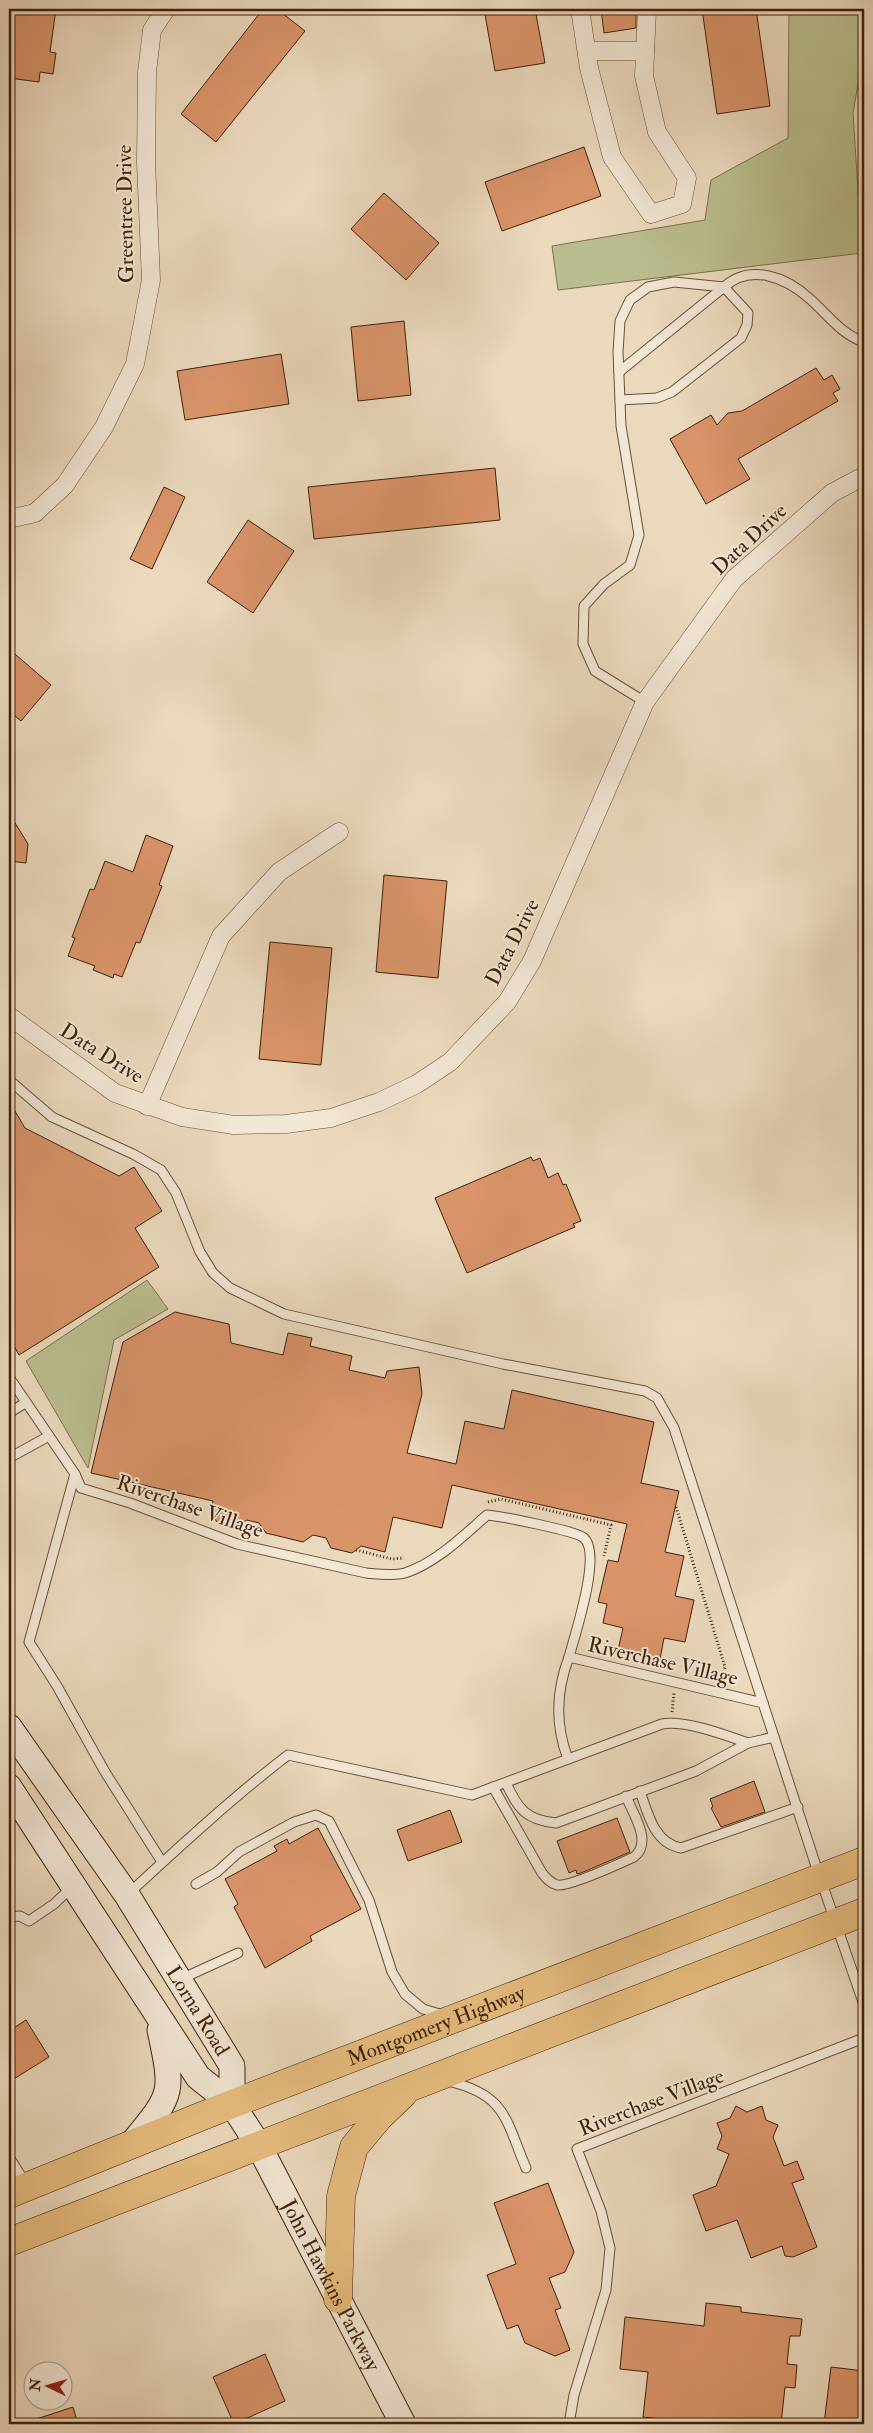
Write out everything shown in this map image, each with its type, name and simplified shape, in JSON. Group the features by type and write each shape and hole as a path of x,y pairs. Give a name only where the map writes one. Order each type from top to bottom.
{"main road":[{"name":"Montgomery Highway","path":"18,2190 232,2104 864,1861"},
{"path":"9,2242 864,1912"},
{"path":"338,2299 341,2196 354,2147 379,2118 423,2082"}],"street":[{"name":"Greentree Drive","path":"9,519 35,513 65,485 104,427 134,364 151,280 146,162 147,72 152,30 166,9"},
{"path":"580,9 586,51 612,157 651,214 682,204 687,178 657,132 644,76 647,9"},
{"path":"586,51 645,51"},
{"name":"Data Drive","path":"9,1016 115,1093 182,1117 234,1125 286,1124 331,1118 379,1102 417,1084 450,1062 507,1002 532,961 645,702 734,579 832,493 864,476"},
{"path":"147,1106 221,936 279,872 339,832"},
{"name":"Lorna Road","path":"9,1727 127,1895 232,2066 232,2104"},
{"name":"Lorna Road","path":"9,1787 72,1887 198,2078 232,2104"},
{"path":"130,2145 164,2104 169,2087 168,2070 157,2015"},
{"name":"John Hawkins Parkway","path":"232,2104 259,2146 402,2424"}],"lane":[{"path":"619,372 733,278 758,273 780,279 808,297 834,322 864,342"},
{"path":"620,400 657,398 672,392 741,338 747,325 748,313 724,287 674,282 648,287 630,300 620,321 620,400 626,464 639,535 630,565 604,584 584,606 583,644 595,671 645,702"},
{"path":"9,1080 52,1117 133,1154 161,1170 176,1193 200,1252 213,1273 230,1288 284,1314 503,1364 637,1389 657,1398 674,1428 763,1703"},
{"name":"Riverchase Village","path":"9,1377 75,1474 81,1488 130,1503 229,1542 366,1573 403,1573 421,1566 445,1550 487,1515 570,1532 584,1537 591,1548 590,1567 569,1657 763,1703 836,1923 860,1982 864,2004"},
{"path":"9,1413 25,1403"},
{"path":"9,1458 49,1436"},
{"path":"75,1474 29,1642 57,1686 105,1772 162,1862"},
{"path":"568,1759 561,1740 557,1711 569,1657"},
{"path":"127,1895 259,1777 288,1756 472,1795 670,1722 722,1734 748,1744"},
{"path":"506,1783 527,1816 539,1821 556,1822 696,1772 748,1744 774,1737"},
{"path":"493,1787 542,1873 548,1881 556,1885 564,1885 583,1878 634,1857 639,1853 642,1848 641,1834 626,1796"},
{"path":"640,1791 659,1836 670,1846 681,1848 798,1808"},
{"path":"196,1884 217,1872 239,1852 294,1822 308,1816 323,1816 329,1821 369,1900 392,1972 405,1994 422,2009 456,2018"},
{"path":"9,1917 20,1916 29,1921 54,1904 72,1887"},
{"path":"178,1980 238,1953"},
{"name":"Riverchase Village","path":"569,2424 574,2395 606,2290 610,2248 601,2211 577,2149 864,2038"},
{"path":"423,2082 465,2085 487,2095 501,2110 526,2168"},
{"path":"9,2157 18,2190"}],"green space":[{"path":"789,9 864,9 864,49 853,113 862,253 558,290 552,246 705,220 711,180 788,138"},
{"path":"147,1280 168,1309 114,1340 88,1468 26,1361"}],"building":[{"path":"9,9 56,9 50,52 56,53 53,74 40,72 39,82 9,78"},
{"path":"263,9 277,9 305,31 216,142 181,114"},
{"path":"484,9 535,9 545,63 495,71"},
{"path":"601,9 636,9 636,28 604,33"},
{"path":"702,9 756,9 770,106 717,114"},
{"path":"584,147 601,196 502,231 485,182"},
{"path":"384,193 439,243 406,280 351,229"},
{"path":"404,321 411,395 358,401 351,327"},
{"path":"281,354 289,404 185,420 177,371"},
{"path":"816,368 824,380 832,375 840,389 833,393 838,401 738,459 750,479 706,504 670,439 711,415 717,425 728,413 742,411"},
{"path":"495,468 500,520 314,539 308,487"},
{"path":"164,487 185,497 152,569 130,559"},
{"path":"248,520 294,551 253,613 207,582"},
{"path":"9,649 51,685 21,721 9,711"},
{"path":"9,813 28,844 26,863 9,861"},
{"path":"146,835 173,846 159,885 162,886 140,943 136,942 122,977 114,974 113,978 93,970 95,966 68,956 75,938 72,937 90,889 94,890 105,861 133,872"},
{"path":"384,875 447,881 438,978 376,972"},
{"path":"270,942 332,948 321,1065 259,1059"},
{"path":"9,1101 25,1128 119,1176 134,1167 162,1211 135,1228 159,1267 19,1355 9,1337"},
{"path":"531,1157 533,1161 540,1158 548,1178 558,1173 563,1185 566,1184 581,1221 573,1224 575,1227 467,1273 435,1198"},
{"path":"175,1312 229,1324 231,1343 283,1355 288,1333 312,1338 310,1346 352,1356 349,1370 385,1378 387,1371 419,1367 422,1394 407,1453 456,1464 465,1421 504,1429 512,1390 654,1422 641,1483 679,1491 665,1552 684,1556 675,1596 694,1600 685,1642 664,1638 660,1659 618,1650 623,1628 603,1623 607,1604 598,1602 608,1560 618,1562 627,1524 452,1485 442,1528 393,1517 385,1552 361,1546 352,1553 331,1548 326,1538 313,1535 303,1542 266,1533 259,1523 247,1520 238,1525 217,1522 211,1513 213,1501 91,1473 123,1342"},
{"path":"754,1781 765,1812 721,1827 711,1808 713,1807 710,1799"},
{"path":"450,1810 462,1842 408,1861 397,1830"},
{"path":"617,1818 630,1852 581,1873 577,1874 576,1870 569,1873 557,1841"},
{"path":"318,1828 361,1909 310,1936 312,1941 265,1968 234,1907 238,1904 225,1879 277,1851 274,1846 287,1839 289,1844"},
{"path":"26,2020 49,2057 9,2082 9,2031"},
{"path":"736,2106 747,2112 762,2106 766,2120 778,2125 773,2137 784,2166 797,2161 804,2179 792,2183 817,2247 793,2257 785,2256 782,2246 751,2258 737,2220 706,2231 693,2195 716,2186 729,2154 717,2149 722,2136 717,2123 730,2118"},
{"path":"548,2183 574,2252 565,2272 549,2278 561,2308 555,2310 570,2350 555,2356 525,2343 518,2325 507,2329 487,2275 516,2264 494,2203"},
{"path":"706,2303 741,2307 741,2312 802,2319 800,2336 790,2336 787,2364 797,2365 795,2388 785,2387 781,2424 670,2424 671,2420 643,2417 648,2372 620,2369 625,2317 704,2326"},
{"path":"265,2354 285,2401 234,2424 213,2377"},
{"path":"831,2367 864,2371 864,2424 824,2424"},
{"path":"72,2407 78,2424 28,2424 27,2422 64,2410 72,2410"}]}
